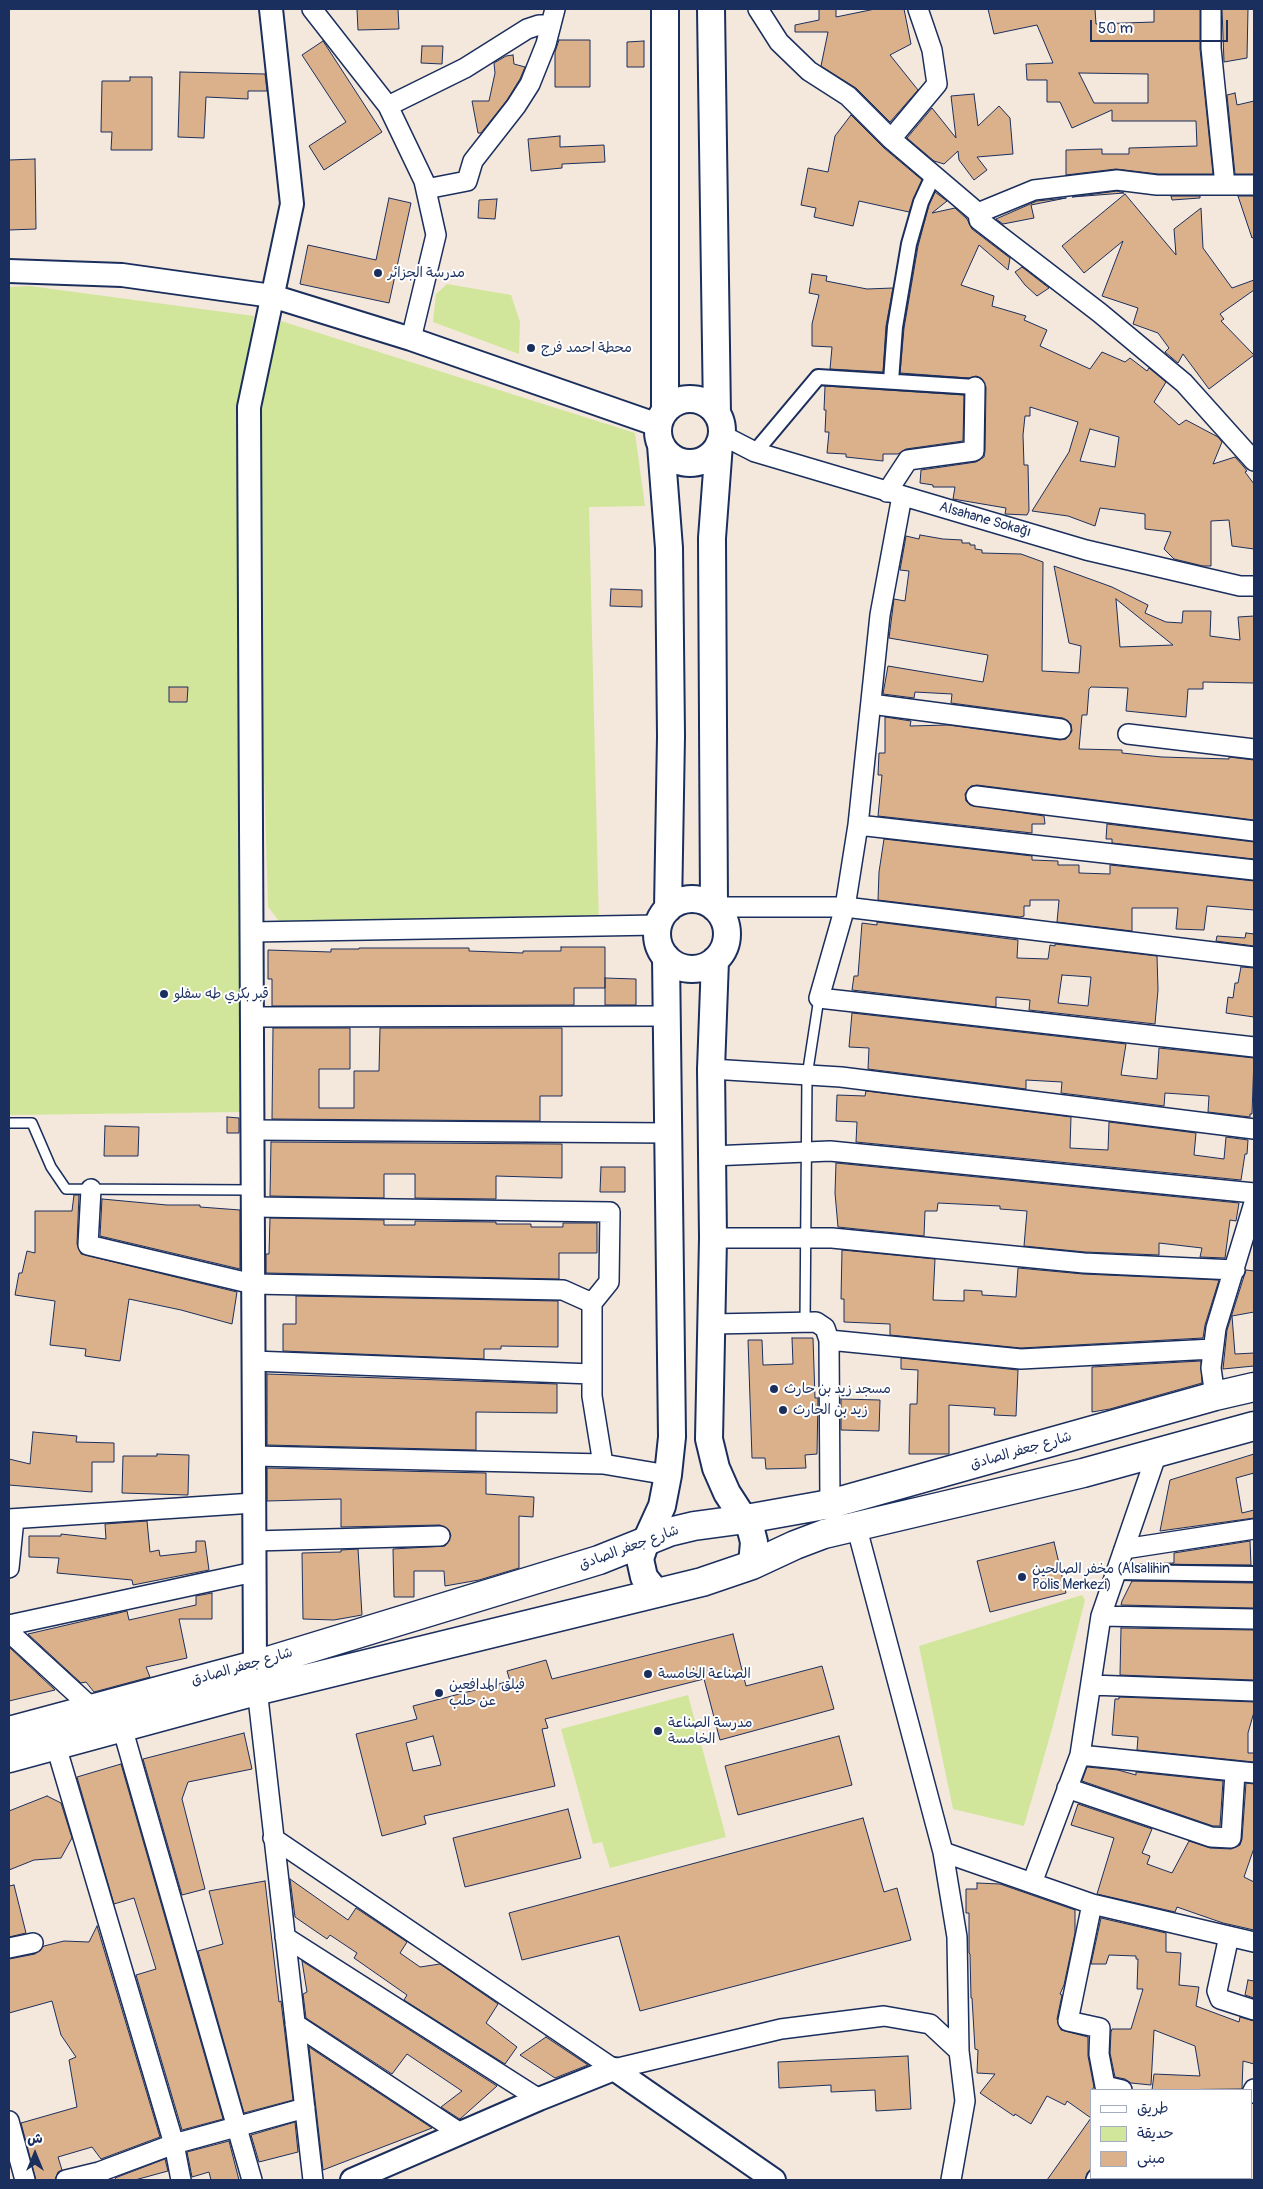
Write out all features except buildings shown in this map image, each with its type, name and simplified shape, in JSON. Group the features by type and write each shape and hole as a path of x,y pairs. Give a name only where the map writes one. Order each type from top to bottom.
{"main road":[{"path":"663,917 686,900 696,899 714,906 722,916 726,927 727,939 723,950 715,960 706,966 690,968 674,964 666,957 660,947 657,936 663,917 672,736 670,548 661,426 666,9"},
{"path":"710,9 719,431 712,538 714,906"},
{"path":"689,399 700,400 710,405 719,431 713,453 705,459 685,462 667,453 661,426 678,401 689,399"},
{"path":"656,1592 649,1586 641,1568 640,1559 662,1506 672,1437 666,957"},
{"path":"715,960 711,1069 713,1238 709,1439 716,1468 724,1485 746,1519 754,1542 752,1565"},
{"name":"شارع جعفر الصادق","path":"9,1731 255,1665 600,1560 669,1532 694,1526 830,1504 1215,1396 1254,1387"},
{"name":"شارع جعفر الصادق","path":"9,1758 256,1691 702,1582 752,1565 795,1544 856,1525 1083,1472 1254,1426"}],"street":[{"path":"271,9 292,204 249,407 255,1665 256,1691 313,2180"},
{"path":"312,9 388,106 424,181 436,234 411,339"},
{"path":"758,9 780,42 809,71 848,96 891,139 978,213 979,220 1100,313 1184,383 1254,461"},
{"path":"891,139 937,84 932,50 918,9"},
{"path":"1211,9 1210,48 1225,185"},
{"path":"388,106 465,68 527,29 553,17"},
{"path":"426,189 467,181 473,161 516,106 530,84 546,44 553,17"},
{"path":"892,381 895,327 909,244 921,202 933,176"},
{"path":"978,213 1034,190 1117,180 1157,185 1254,185"},
{"path":"9,271 122,275 272,296 411,339 661,426"},
{"path":"755,452 818,377 975,387 974,451 908,460 895,494 858,825 845,907 819,998 1254,1047"},
{"name":"Alsahane Sokağı","path":"719,431 755,452 1086,550 1240,586 1254,586"},
{"path":"871,704 1060,729"},
{"path":"1128,734 1254,749"},
{"path":"976,796 1254,831"},
{"path":"858,825 1254,870"},
{"path":"714,906 845,907 1254,957"},
{"path":"251,932 663,917"},
{"path":"252,1017 668,1016"},
{"path":"711,1069 851,1078 1254,1129"},
{"path":"252,1130 669,1134"},
{"path":"712,1156 830,1151 1254,1193"},
{"path":"91,1189 88,1245 253,1284 563,1290 592,1303"},
{"path":"252,1199 610,1212 609,1282 592,1303 592,1396 603,1464"},
{"path":"1215,1396 1211,1368 1216,1328 1254,1204"},
{"path":"713,1238 832,1238 1084,1263 1235,1270"},
{"path":"712,1324 816,1322 825,1328 829,1340 830,1504"},
{"path":"829,1340 1021,1359 1213,1349"},
{"path":"253,1361 592,1374"},
{"path":"1032,1883 1080,1755 1101,1616 1157,1453"},
{"path":"254,1456 603,1464 668,1475"},
{"path":"9,1568 10,1520 254,1503"},
{"path":"856,1525 943,1852 957,1937 959,2052 965,2101 951,2180"},
{"path":"1124,1549 1254,1529"},
{"path":"254,1541 440,1536"},
{"path":"9,1625 254,1572"},
{"path":"1116,1572 1254,1574"},
{"path":"1101,1616 1254,1619"},
{"path":"9,1632 92,1708"},
{"path":"1091,1685 1254,1691"},
{"path":"122,1727 252,2180"},
{"path":"56,1746 174,2144 181,2180"},
{"path":"1080,1755 1254,1773"},
{"path":"1068,1788 1210,1837 1231,1838 1235,1772"},
{"path":"273,1838 774,2180"},
{"path":"943,1852 1092,1904 1254,1942"},
{"path":"1092,1904 1068,2021 1100,2028 1098,2054 1105,2086 1118,2089"},
{"path":"1229,1936 1217,1991 1220,1999 1254,2010"},
{"path":"285,1937 539,2099"},
{"path":"9,1948 33,1943"},
{"path":"352,2180 539,2099 614,2069 781,2029 884,2016 930,2024 959,2052"},
{"path":"295,2024 460,2133"},
{"path":"66,2180 99,2172 174,2144 304,2108"},
{"path":"9,2121 25,2180"}],"lane":[{"path":"805,1323 806,1076 819,998"},
{"path":"9,1123 32,1123 51,1167 66,1189 252,1199"}],"green space":[{"path":"447,284 511,295 520,322 519,354 433,322 436,294"},
{"path":"30,286 254,316 245,378 240,714 241,1112 9,1115 9,287"},
{"path":"281,321 635,433 645,506 589,507 599,925 297,923 279,921 268,907 260,642 262,409 270,357"},
{"path":"1082,1595 1085,1600 1052,1729 1024,1826 953,1809 919,1646"},
{"path":"688,1695 726,1837 610,1868 602,1842 593,1844 561,1729"}],"place":[{"name":"مدرسة الجزائر","path":"378,273"},
{"name":"محطة احمد فرج","path":"531,348"},
{"name":"قبر بكري طه سفلو","path":"164,994"},
{"name":"مسجد زيد بن حارث","path":"774,1389"},
{"name":"زيد بن الحارث","path":"783,1410"},
{"name":"مخفر الصالحين (Alsalihin Polis Merkezi)","path":"1022,1577"},
{"name":"الصناعة الخامسة","path":"648,1674"},
{"name":"فيلق المدافعين عن حلب","path":"439,1693"},
{"name":"مدرسة الصناعة الخامسة","path":"658,1731"}]}
